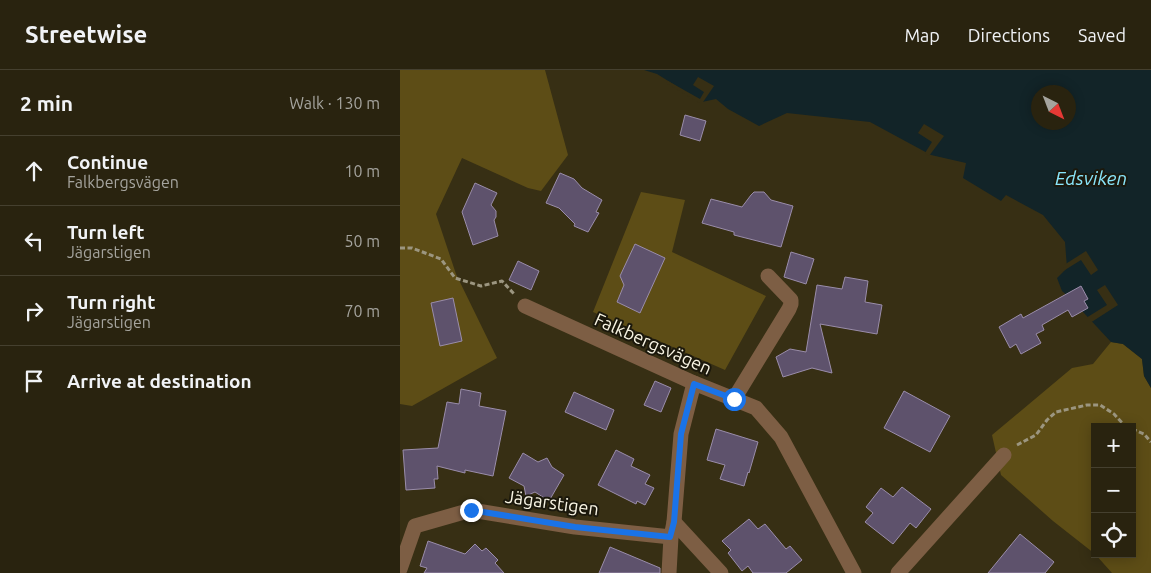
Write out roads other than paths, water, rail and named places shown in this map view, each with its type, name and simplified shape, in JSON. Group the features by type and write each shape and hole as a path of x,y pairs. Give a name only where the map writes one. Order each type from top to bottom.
{"street":[{"path":"734,399 791,304 791,300 768,276"},
{"name":"Falkbergsvägen","path":"525,306 694,384 756,408 781,437 854,573"},
{"path":"669,573 681,434 694,384"},
{"path":"898,573 999,460"},
{"name":"Jägarstigen","path":"400,569 415,526 471,510 575,527 672,529"},
{"path":"672,529 721,573"}],"water":[{"name":"Edsviken","path":"644,70 1151,70 1151,388 1144,376 1142,359 1123,344 1111,342 1062,291 1057,278 1067,268 1065,242 1043,215 1006,195 1001,201 963,178 966,163 931,155 870,122 787,113 759,126 728,109 716,99 702,102 657,74"}]}
